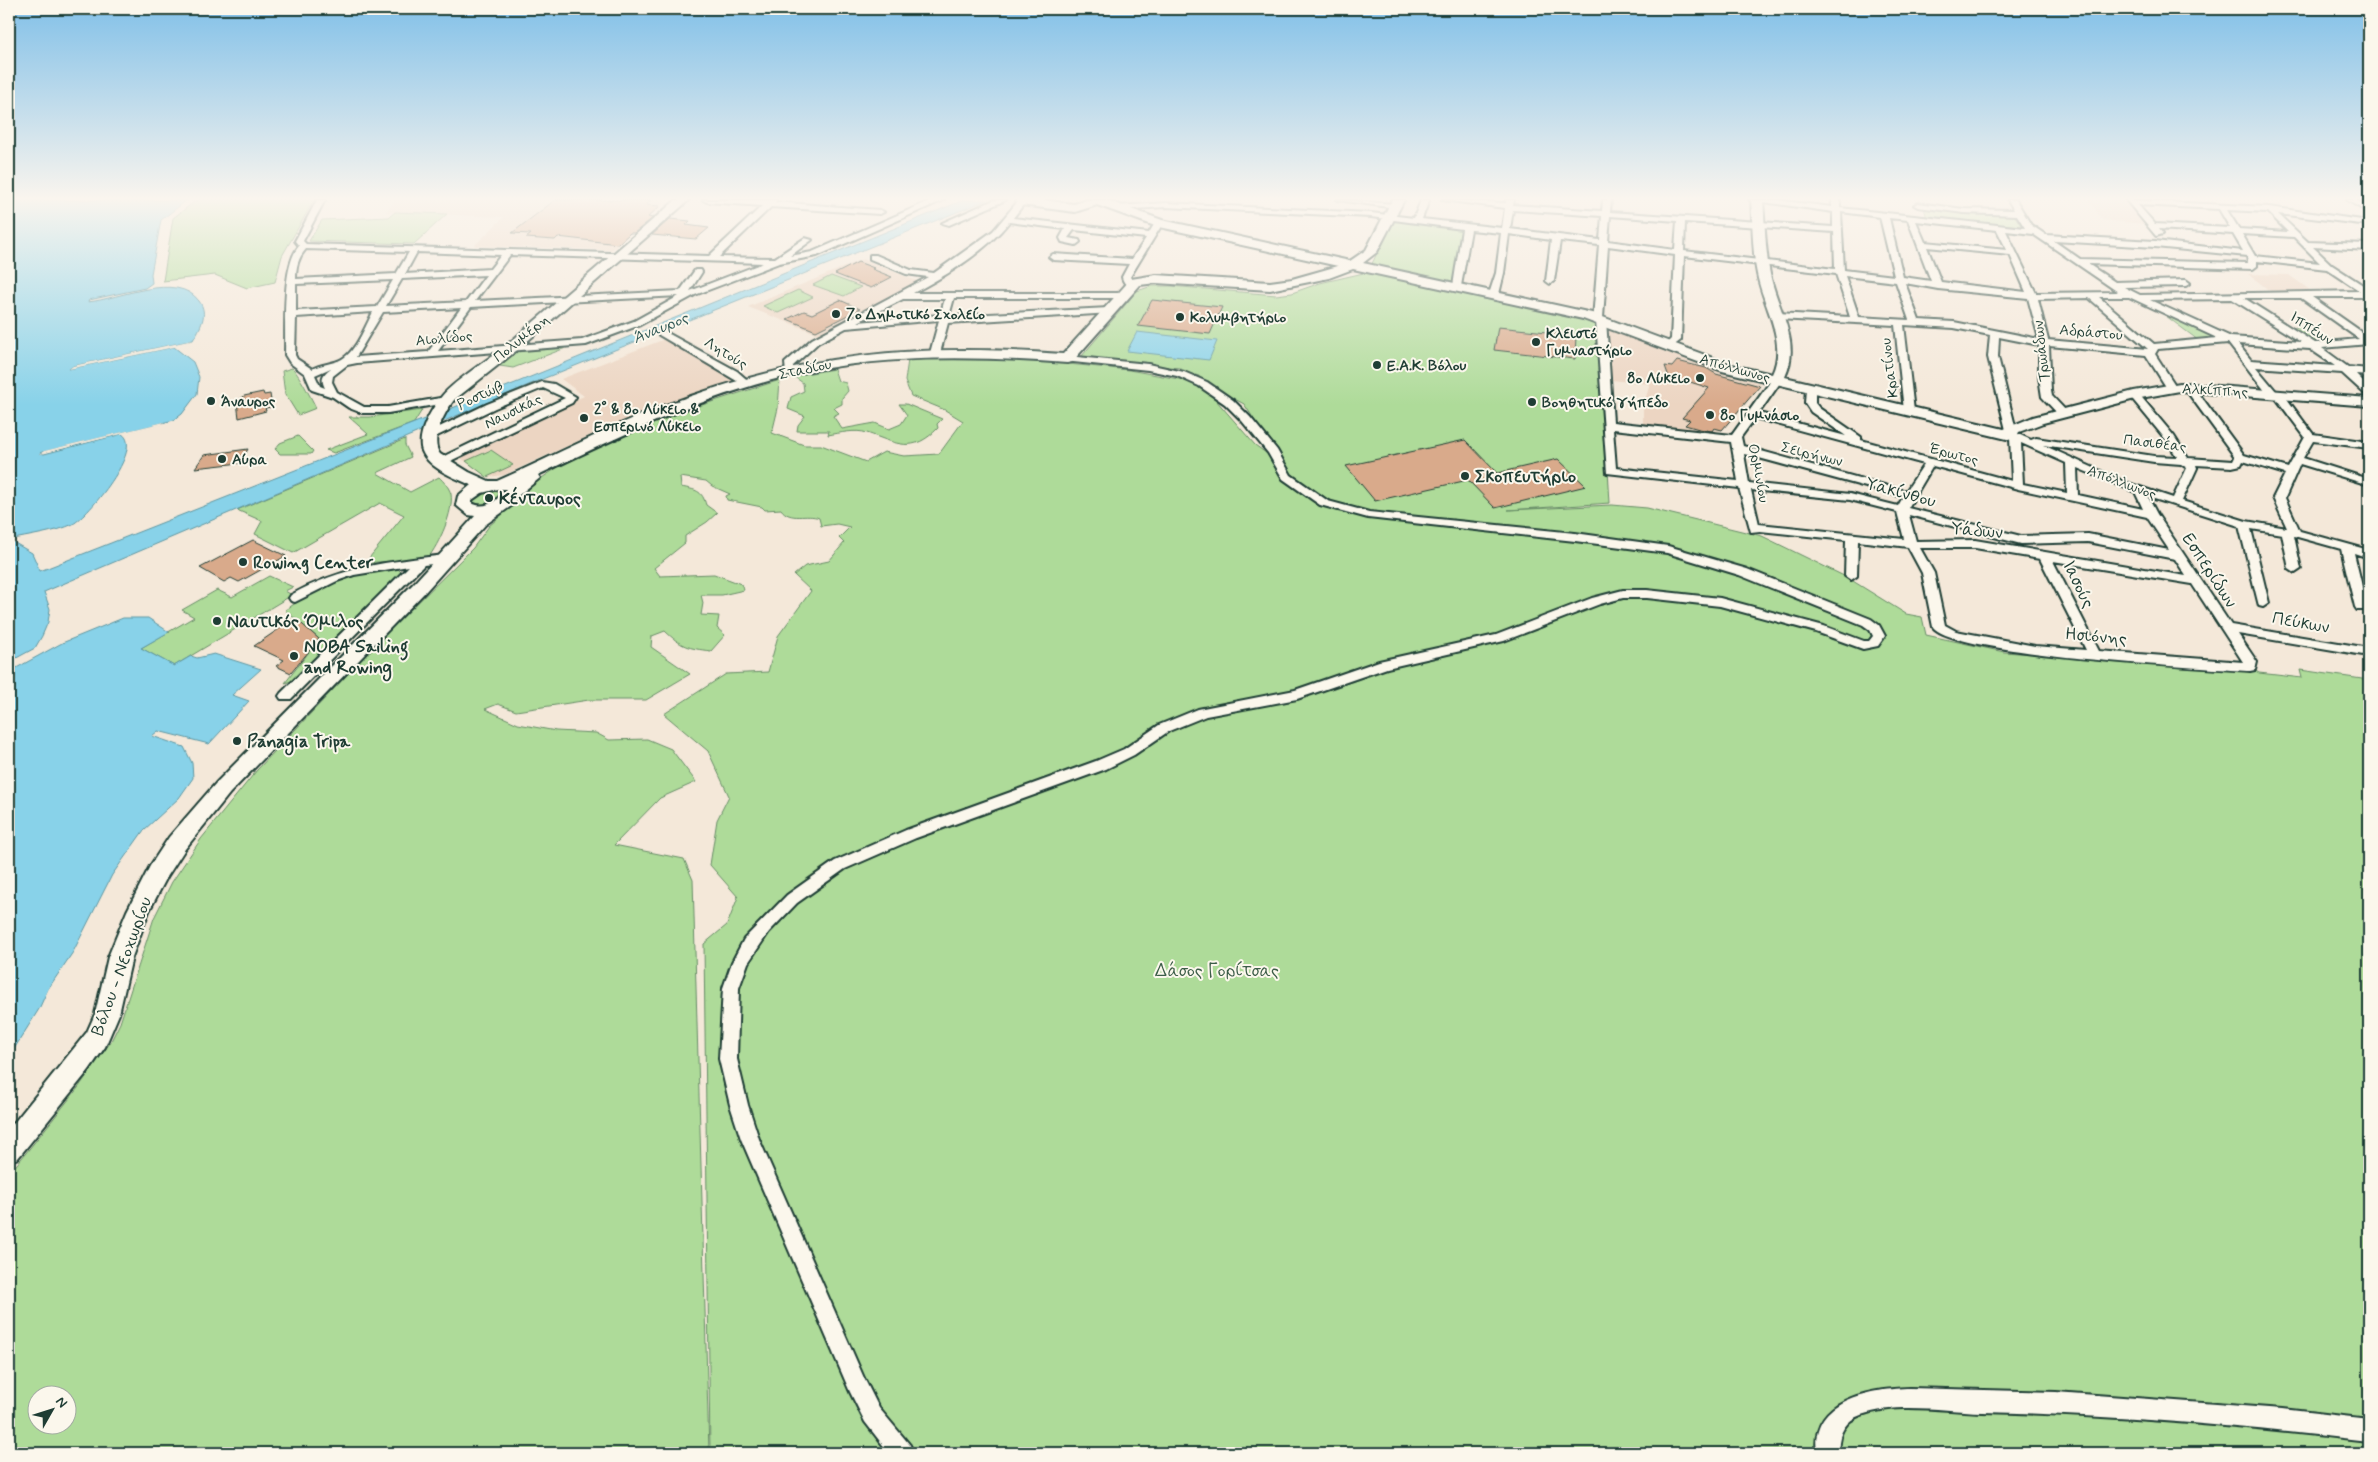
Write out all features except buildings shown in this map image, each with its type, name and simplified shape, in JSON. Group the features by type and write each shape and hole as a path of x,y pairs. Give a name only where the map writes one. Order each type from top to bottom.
{"main road":[{"name":"Πολυμέρη","path":"429,435 444,404 476,374 510,348 604,268"},
{"path":"1066,359 1128,290 1140,281 1156,279 1240,286 1276,286 1316,278 1343,268"},
{"name":"Απόλλωνος","path":"1374,268 1600,319 1668,347 1719,365 2012,434"},
{"name":"Ορμινίου","path":"1763,268 1784,340 1785,356 1783,368 1777,380"},
{"name":"Σταδίου","path":"500,488 668,410 790,371 846,361 935,353 1002,354 1066,359"},
{"name":"Αλκίππης","path":"2063,413 2134,395 2188,386 2369,402"},
{"path":"2012,434 2063,413"},
{"path":"429,435 430,451 454,476 470,502 481,511 496,508"},
{"path":"446,466 500,488"},
{"path":"452,551 470,502 500,488"},
{"name":"Βόλου - Νεοχωρίου","path":"9,1149 80,1062 96,1038 109,1008 120,956 138,911 162,865 177,843 223,788 480,521 508,501 500,488"}],"street":[{"path":"292,268 292,359 310,374 316,388 333,393 353,406 367,410 394,410 444,404"},
{"path":"333,393 326,382 328,374 353,355 405,268"},
{"path":"431,354 495,268"},
{"path":"292,314 687,293 757,268"},
{"path":"899,268 908,272 937,276"},
{"path":"790,371 788,365 809,345 901,296 948,268"},
{"path":"901,296 1128,290 1126,277 1131,268"},
{"path":"1457,286 1460,268"},
{"path":"1494,294 1501,268"},
{"path":"1550,281 1552,268"},
{"path":"1602,268 1600,319 1611,471"},
{"path":"1668,347 1676,340 1678,268"},
{"path":"1795,268 2034,296 2369,294"},
{"path":"1840,268 1855,319"},
{"name":"Κρατίνου","path":"1896,268 1915,323"},
{"path":"1931,268 1938,286"},
{"name":"Τρωάδων","path":"2020,268 2034,296 2044,343 2045,392 2049,400 2063,413"},
{"path":"2092,268 2133,296 2229,340 2310,437 2369,445"},
{"path":"2331,268 2369,294"},
{"path":"292,282 492,272"},
{"path":"687,293 698,272"},
{"path":"2113,284 2186,284"},
{"path":"2172,284 2188,296"},
{"name":"Αιολίδος","path":"310,374 322,367 347,361 583,343 637,323 687,293"},
{"path":"935,353 950,295"},
{"path":"2091,295 2151,350 2172,388"},
{"name":"Ιππέων","path":"2233,295 2314,346 2348,370 2369,392"},
{"path":"2303,295 2369,341"},
{"path":"842,326 945,318 1109,312"},
{"name":"Αδράστου","path":"1776,316 1954,325 2044,343 2151,350 2229,340 2314,346 2369,341"},
{"name":"Κρατίνου","path":"1899,322 1909,411"},
{"name":"Λητούς","path":"662,333 733,373 747,384"},
{"path":"1995,333 1993,357 2012,434 2018,486"},
{"path":"902,1453 872,1415 844,1356 824,1304 750,1139 739,1105 728,1059 731,988 740,962 750,944 763,928 792,899 840,865 879,847 1101,765 1129,752 1164,728 1203,712 1297,694 1384,664 1499,638 1596,601 1623,594 1699,598 1778,617 1863,645 1872,645 1877,642 1879,636 1875,628 1867,622 1787,588 1743,572 1668,550 1575,537 1368,515 1324,502 1306,492 1287,477 1273,452 1246,419 1224,398 1203,384 1162,370 1066,359"},
{"path":"2248,363 2369,372"},
{"name":"Ορμινίου","path":"1755,529 1744,486 1736,444 1736,434 1777,380"},
{"name":"Ροστώβ","path":"429,435 522,392 546,385"},
{"name":"Ναυσικάς","path":"446,466 571,398 546,385"},
{"path":"2188,386 2240,457 2290,472"},
{"path":"1811,388 1810,404 1815,410 1866,446"},
{"path":"2134,395 2192,468 2176,503"},
{"name":"Έρωτος","path":"1751,414 2018,486 2151,514"},
{"name":"Σειρήνων","path":"1608,425 1736,444 1788,465 1830,473 1909,495"},
{"name":"Απόλλωνος","path":"2012,434 2071,462 2176,503 2244,524 2291,532 2369,554"},
{"name":"Πασιθέας","path":"2012,434 2142,458 2188,463 2232,464 2236,463 2240,457"},
{"path":"2296,569 2291,532 2279,498 2290,472 2310,437"},
{"path":"2297,460 2369,482"},
{"path":"2071,462 2073,498"},
{"path":"1913,544 1908,536 1902,510 1909,495 1930,463"},
{"name":"Υακίνθου","path":"1611,471 1850,497 2020,540 2088,538 2180,556"},
{"name":"Εσπερίδων","path":"2139,490 2151,514 2250,662 2252,666 2250,667"},
{"path":"2244,524 2263,603"},
{"name":"Υάδων","path":"1755,529 1913,544 1975,544 2196,581"},
{"path":"1851,576 1852,538"},
{"name":"Ησιόνης","path":"1913,544 1928,573 1939,627 1952,634 2019,648 2250,667"},
{"path":"2346,546 2361,607"},
{"path":"295,598 324,580 342,574 369,567 420,562 452,551"},
{"name":"Ιασούς","path":"2045,556 2095,655"},
{"path":"286,696 420,562"},
{"name":"Πεύκων","path":"2227,628 2369,652"},
{"path":"1828,1453 1826,1443 1830,1430 1837,1419 1850,1409 1870,1402 1915,1398 2046,1402 2136,1410 2217,1414 2369,1430"}],"shaded area":[{"path":"841,268 885,268 919,282 818,334 748,307"},
{"path":"2248,274 2289,275 2314,293 2274,294"},
{"path":"1606,328 1686,360 1762,384 1722,430 1710,433 1643,426 1643,407 1650,384 1611,380"},
{"name":"2° & 8ο Λύκειο & Εσπερινό Λύκειο","path":"665,339 736,380 604,429 504,475 487,477 458,456 584,396 561,379"}],"green space":[{"path":"165,268 279,268 275,282 247,288 215,275 163,281"},
{"name":"Δάσος Γορίτσας","path":"1370,268 1457,268 1454,288 1599,321 1610,503 1508,510 1612,505 1647,508 1762,536 1848,578 1906,614 1922,617 1926,635 2004,652 2252,669 2259,673 2302,678 2300,670 2369,680 2369,1453 710,1453 704,944 727,925 738,897 710,865 717,820 729,796 708,751 664,714 726,674 768,672 778,636 811,591 794,575 805,566 829,561 844,543 839,538 850,527 837,524 821,526 819,518 794,516 785,513 781,509 765,510 762,507 727,500 726,496 730,494 712,486 706,481 680,477 681,487 698,492 703,496 706,505 717,513 685,536 685,543 654,568 660,576 714,574 741,584 744,590 722,595 701,595 703,603 701,615 719,616 717,628 725,635 711,651 685,646 665,631 652,636 651,647 690,674 646,700 589,700 516,711 498,704 485,709 518,724 556,731 596,733 609,740 647,739 671,749 696,782 660,798 614,845 684,859 693,880 709,1453 9,1453 9,1174 78,1088 110,1043 120,1023 154,918 172,882 201,839 257,770 384,636 473,548 489,526 521,498 533,484 561,465 630,433 683,411 780,380 778,408 772,433 804,445 821,445 866,462 884,452 904,456 939,454 963,421 945,410 911,396 905,381 908,360 925,357 1017,359 1129,370 1184,380 1209,392 1255,445 1270,456 1285,480 1297,491 1324,497 1296,483 1244,404 1199,380 1199,376 1180,371 1181,368 1084,359 1081,357 1137,291 1152,286 1276,295 1292,293 1320,283 1368,272"},
{"path":"831,276 861,287 844,296 813,285"},
{"path":"798,290 813,297 778,313 763,306"},
{"path":"2158,310 2160,310 2219,339 2198,340"},
{"path":"2309,326 2331,341 2312,343 2289,328"},
{"path":"571,346 513,368 500,366 520,349"},
{"path":"292,368 301,380 316,408 298,415 285,394 282,371"},
{"path":"834,369 838,381 846,383 848,391 842,398 842,404 834,408 839,413 833,416 842,429 875,423 889,429 901,424 907,415 899,404 906,404 942,419 937,424 938,428 929,436 913,444 896,443 858,431 828,435 829,431 797,431 798,425 805,416 788,409 791,397 804,391 803,383 793,376"},
{"path":"422,410 414,423 334,453 326,450 368,434 349,417 370,417"},
{"path":"298,436 313,451 311,454 280,454 275,449 280,443"},
{"path":"405,439 405,445 411,457 377,473 410,492 439,477 448,487 451,494 450,509 445,527 428,558 365,563 404,515 380,503 293,553 255,534 262,521 237,510"},
{"path":"491,450 513,465 487,477 466,461"},
{"path":"500,488 506,491 489,507 473,506 471,499 475,494"},
{"path":"398,569 403,574 298,679 285,683 319,639 285,610 324,585 361,574"},
{"name":"Ναυτικός Όμιλος","path":"269,576 293,587 285,591 292,595 174,666 141,648 194,617 182,610 217,590 232,597"}],"water":[{"path":"9,268 152,268 152,283 145,288 89,300 88,302 162,287 177,288 189,292 199,301 203,311 201,326 193,340 73,366 69,369 174,347 193,362 199,377 197,394 182,414 174,420 40,453 44,454 122,434 127,442 126,453 121,467 112,481 90,509 73,524 42,534 9,540"},
{"path":"797,268 818,268 545,378 44,592 50,609 48,622 42,636 35,648 9,662 9,543 13,542 32,553 40,571 518,382"},
{"path":"1137,332 1217,341 1209,360 1127,351"},
{"path":"123,618 148,618 169,632 141,648 174,666 191,656 197,658 214,654 261,669 232,695 249,701 209,744 158,731 152,736 184,747 192,763 193,778 179,798 144,830 112,875 73,952 48,989 39,1009 9,1057 9,672 62,643"}],"pier":[{"path":"193,340 174,347 69,369 73,366"},
{"path":"164,422 162,424 40,454 44,451"}],"place":[{"name":"7ο Δημοτικό Σχολείο","path":"836,314"},
{"name":"Κολυμβητήριο","path":"1180,317"},
{"name":"Κλειστό Γυμναστήριο","path":"1536,342"},
{"name":"Ε.Α.Κ. Βόλου","path":"1377,365"},
{"name":"8ο Λύκειο","path":"1700,378"},
{"name":"Άναυρος","path":"211,401"},
{"name":"Βοηθητικό γήπεδο","path":"1532,402"},
{"name":"8ο Γυμνάσιο","path":"1710,415"},
{"name":"2° & 8ο Λύκειο & Εσπερινό Λύκειο","path":"584,418"},
{"name":"Αύρα","path":"222,459"},
{"name":"Σκοπευτήριο","path":"1465,476"},
{"name":"Κένταυρος","path":"489,498"},
{"name":"Rowing Center","path":"243,562"},
{"name":"Ναυτικός Όμιλος","path":"217,621"},
{"name":"NOBA Sailing and Rowing","path":"294,656"},
{"name":"Panagia Tripa","path":"237,741"}]}
